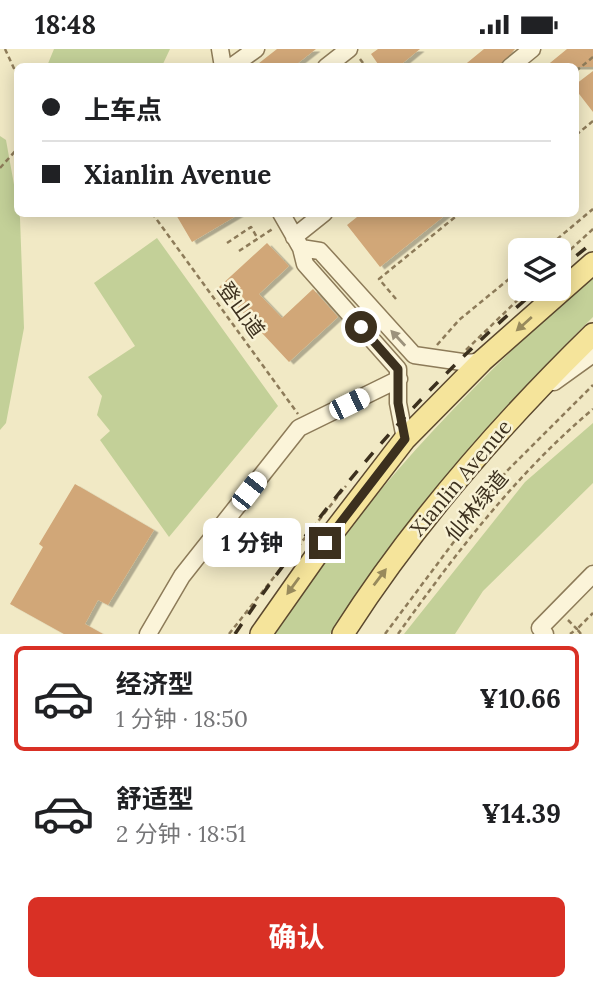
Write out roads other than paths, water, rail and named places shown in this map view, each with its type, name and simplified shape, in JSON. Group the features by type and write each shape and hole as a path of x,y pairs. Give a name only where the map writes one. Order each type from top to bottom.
{"main road":[{"path":"261,634 325,543 405,439 482,361 593,263"},
{"name":"Xianlin Avenue","path":"343,634 375,584 454,484 528,398 593,334"}],"street":[{"path":"237,63 256,49"},
{"path":"515,63 532,49"},
{"path":"333,63 352,51"},
{"path":"283,217 298,242 305,264 398,369 398,403 405,439"},
{"path":"298,242 320,217"},
{"path":"298,242 320,251 414,355 469,363 482,361"},
{"path":"528,398 593,354"},
{"path":"148,634 182,576 299,428 399,379"},
{"path":"543,631 593,574"}],"railway":[{"path":"571,260 593,242"},
{"path":"235,634 302,541 374,451 453,367 524,301"}]}
